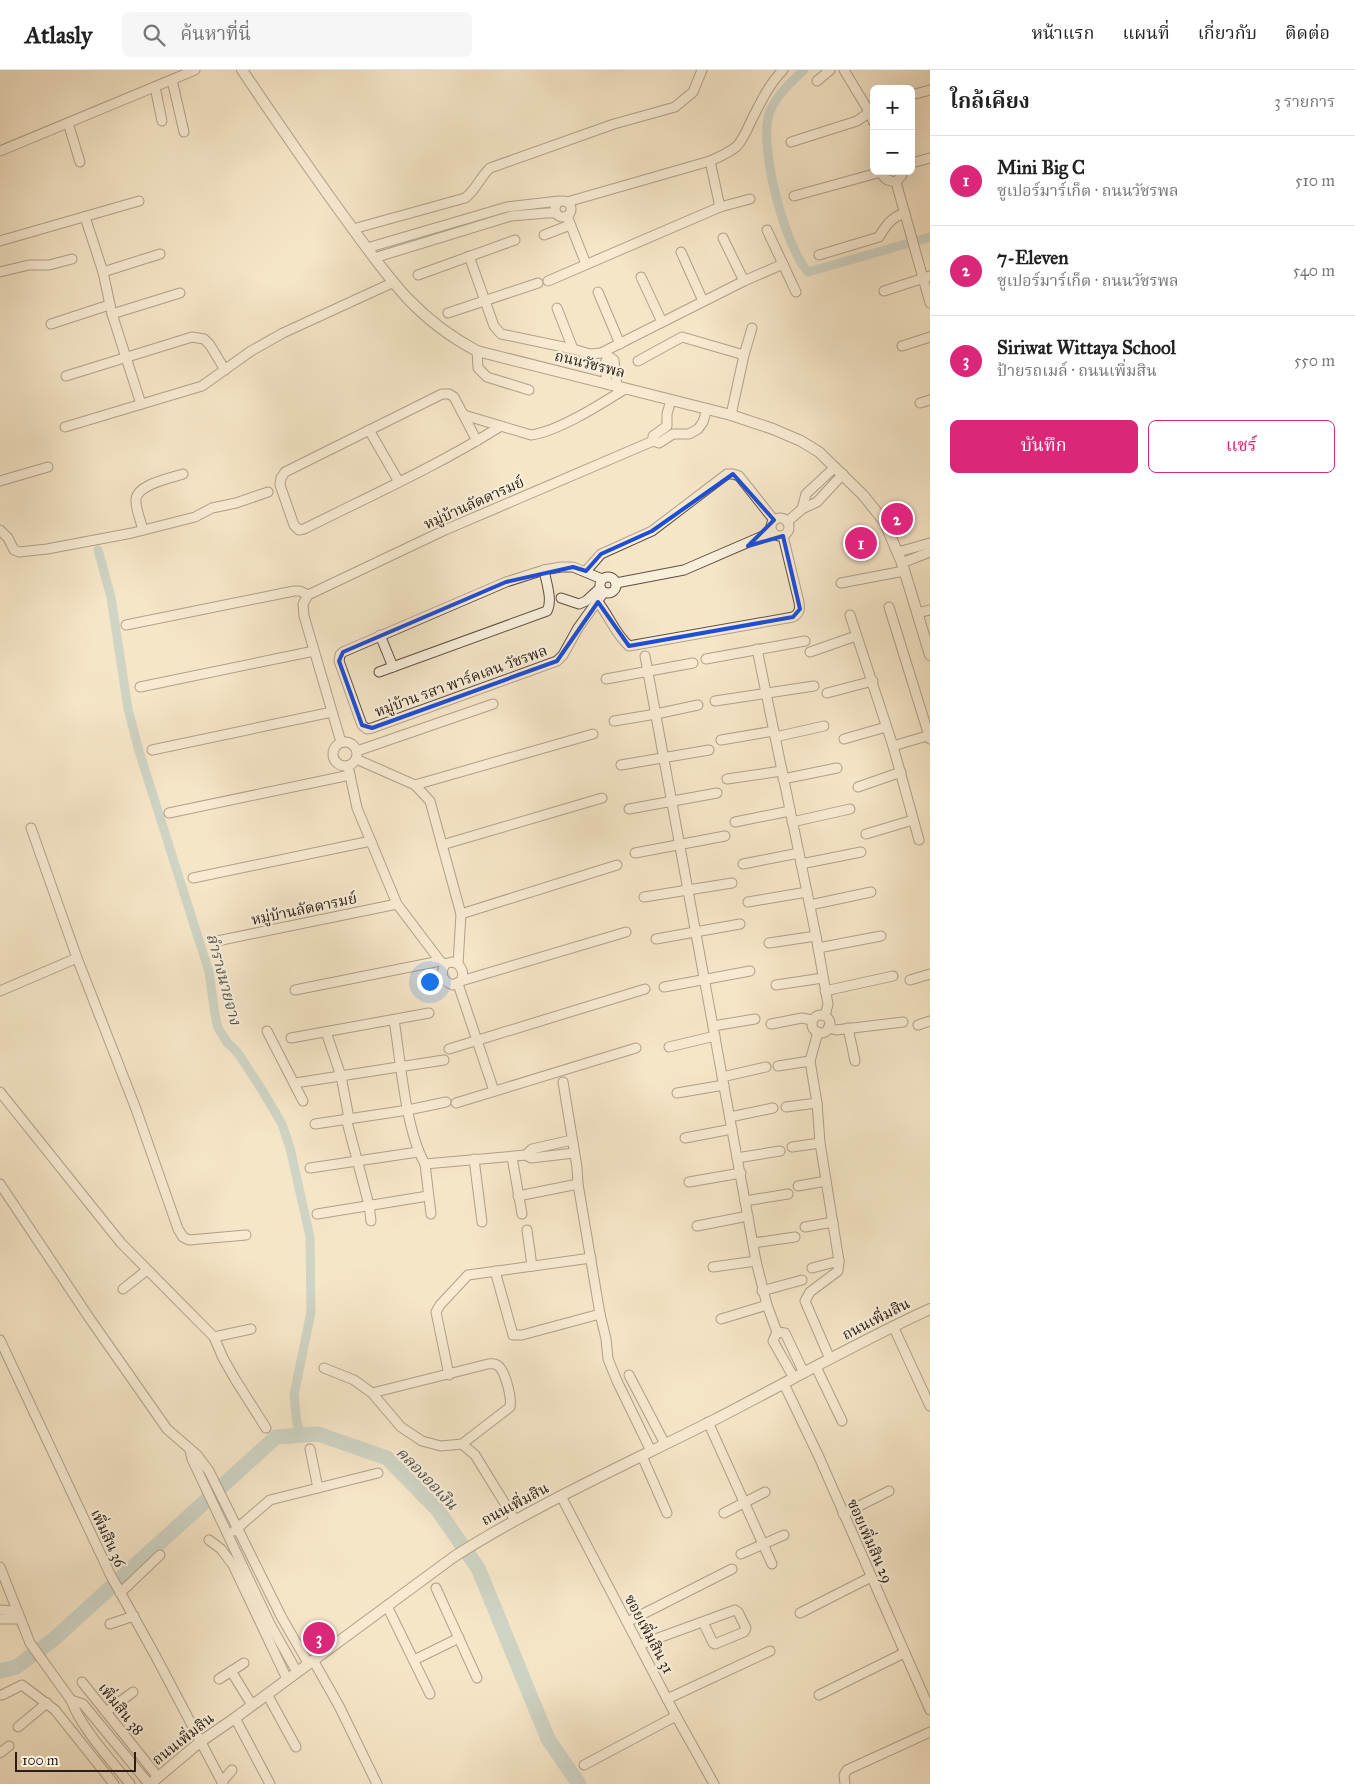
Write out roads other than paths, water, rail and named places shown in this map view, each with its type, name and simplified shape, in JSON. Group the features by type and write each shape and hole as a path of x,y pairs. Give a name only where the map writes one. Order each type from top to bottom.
{"street":[{"path":"0,151 195,70"},
{"name":"ถนนวัชรพล","path":"242,70 290,142 392,283 432,323 452,337 477,351 731,415 773,429 801,441 819,452 863,495 884,522 898,552 917,613 926,628 930,656"},
{"path":"353,228 465,198 471,193 482,175 490,168 614,124 675,106 693,92 702,70"},
{"path":"367,248 507,207 563,201 710,161 722,156 736,146 745,135 766,92 776,76 783,70"},
{"path":"817,81 830,70"},
{"path":"844,70 870,108"},
{"path":"172,80 184,132"},
{"path":"155,87 162,121"},
{"path":"915,93 930,90"},
{"path":"791,142 857,121 870,112"},
{"path":"68,122 80,162"},
{"path":"915,163 930,158"},
{"path":"710,161 720,207"},
{"path":"794,196 870,175"},
{"path":"882,175 883,178 889,181 896,182"},
{"path":"896,182 902,175"},
{"path":"896,182 911,236 927,277 930,303"},
{"path":"448,313 543,282 720,207 750,199"},
{"path":"0,241 139,201"},
{"path":"556,213 554,206 563,201"},
{"path":"563,201 571,209 568,220 586,264"},
{"path":"374,258 510,216 556,213 568,220"},
{"path":"819,255 879,237 888,223 905,213"},
{"path":"85,216 103,272 110,310 141,404"},
{"path":"544,235 568,220"},
{"path":"430,230 434,240"},
{"path":"767,230 796,292"},
{"path":"408,237 412,246"},
{"path":"723,238 744,281"},
{"path":"418,275 515,240"},
{"path":"681,252 703,301"},
{"path":"103,272 160,254"},
{"path":"469,256 494,326 501,334 590,354 608,353"},
{"path":"0,272 29,265 49,265 72,259"},
{"path":"464,414 531,435 540,434 591,410 617,387 605,363 608,353 620,344 703,301 783,264"},
{"path":"641,277 662,322"},
{"path":"884,291 927,277"},
{"path":"65,426 202,386 251,351 282,332 392,283"},
{"path":"598,292 620,344"},
{"path":"51,324 180,293"},
{"path":"556,308 573,349"},
{"path":"731,415 752,328"},
{"path":"66,376 126,359 192,337 204,340 210,345 225,370"},
{"path":"638,361 682,337 744,355"},
{"path":"902,346 930,337"},
{"path":"477,351 478,368 487,378 529,390"},
{"path":"477,441 454,397 449,394 442,394 285,472 281,478 280,485 294,525 299,530 399,482 477,441 501,426"},
{"path":"671,400 667,414 667,426 673,434"},
{"path":"920,403 930,400"},
{"name":"หมู่บ้านลัดดารมย์","path":"308,595 445,530 653,441 658,443 673,434 689,434 698,429 703,422 707,409"},
{"name":"หมู่บ้านลัดดารมย์","path":"653,441 653,436 667,426"},
{"path":"369,430 399,482"},
{"path":"0,481 48,467"},
{"path":"787,522 802,509 806,494 839,471"},
{"path":"143,530 136,500 138,494 150,484 184,474"},
{"path":"586,571 601,554 652,531 727,474 739,476 774,520"},
{"path":"0,530 8,538 14,550 19,552 47,549 143,530 196,517 212,508 236,504 268,492"},
{"path":"783,518 787,522 789,530 783,536 778,537 772,532 770,527 774,520 783,518"},
{"path":"561,598 579,604 602,590 613,591 616,583 684,570 772,532"},
{"path":"598,602 607,613 623,641 629,646 794,617 800,609 783,536"},
{"path":"898,552 930,543"},
{"path":"841,583 903,567 930,552"},
{"name":"หมู่บ้าน รสา พาร์คเลน วัชรพล","path":"602,590 598,602 578,628 563,655 557,661 372,728 362,725 340,662 340,656 343,652 506,582 544,570 573,567 602,579 610,576 616,583"},
{"path":"379,672 547,611 549,598 544,570"},
{"path":"602,579 602,590"},
{"path":"126,625 294,591 300,591 308,595 303,604 304,616 341,742"},
{"path":"889,607 930,736 893,746"},
{"path":"917,613 930,610"},
{"path":"850,615 901,772 919,840"},
{"path":"380,635 393,667"},
{"path":"810,652 856,636"},
{"path":"706,659 805,640"},
{"path":"757,650 816,936 828,1004 825,1016"},
{"path":"140,687 314,651"},
{"path":"645,656 762,1291 777,1332 773,1341 794,1378"},
{"path":"606,679 693,663"},
{"path":"827,694 873,681"},
{"path":"715,701 814,686"},
{"path":"492,704 357,755 349,770 357,808 397,904 442,963 442,977 453,986 460,982 626,932"},
{"path":"614,721 698,705"},
{"path":"152,750 332,712"},
{"path":"721,740 824,726"},
{"path":"844,739 886,727"},
{"path":"415,785 593,734"},
{"path":"349,770 337,763 333,755 333,750 341,742 347,741 353,744 357,755 415,785 430,801 461,914 458,964 463,970 464,976 460,982 476,1041 494,1091"},
{"path":"620,765 709,750"},
{"path":"728,780 837,768"},
{"path":"169,813 349,770"},
{"path":"858,787 901,772"},
{"path":"629,809 717,793"},
{"path":"442,845 602,798"},
{"path":"792,822 850,809"},
{"path":"735,822 790,811"},
{"path":"866,834 913,820"},
{"path":"31,828 77,958 136,1109 178,1229 183,1237 189,1240 246,1234"},
{"path":"636,853 725,836"},
{"path":"193,878 371,842"},
{"path":"743,864 799,852"},
{"path":"801,864 862,852"},
{"path":"461,914 617,865"},
{"path":"644,897 732,883"},
{"path":"748,902 807,892"},
{"path":"810,905 871,892"},
{"name":"หมู่บ้านลัดดารมย์","path":"217,941 397,904"},
{"path":"656,939 740,924"},
{"path":"769,943 816,936"},
{"path":"818,948 881,936"},
{"path":"0,991 77,958"},
{"path":"295,990 442,963 458,964"},
{"path":"664,987 750,971"},
{"path":"910,980 930,974"},
{"path":"825,991 893,976"},
{"path":"776,985 823,978"},
{"path":"449,1049 645,989"},
{"path":"291,1038 429,1013"},
{"path":"771,1024 802,1018 812,1020 819,1015 825,1016 830,1023 828,1028 823,1032 818,1032"},
{"path":"713,1026 755,1019"},
{"path":"394,1020 408,1110 418,1152 425,1164 431,1214"},
{"path":"812,1020 812,1026 818,1032"},
{"path":"828,1028 836,1030 902,1022"},
{"path":"918,1025 930,1022"},
{"path":"848,1028 855,1061"},
{"path":"267,1031 303,1101"},
{"path":"326,1032 341,1076 348,1118 371,1221"},
{"path":"818,1032 810,1061 817,1103 820,1143 839,1261 838,1271 810,1292 805,1301 830,1359"},
{"path":"669,1047 715,1036"},
{"path":"456,1103 636,1048"},
{"path":"295,1083 444,1060"},
{"path":"778,1066 810,1061"},
{"path":"677,1093 766,1067"},
{"path":"563,1082 578,1184 608,1359 667,1513"},
{"path":"0,1092 121,1243 214,1337 223,1358 266,1428"},
{"path":"314,1124 408,1110 446,1102"},
{"path":"786,1107 817,1103"},
{"path":"730,1117 772,1108"},
{"path":"685,1138 732,1129"},
{"path":"425,1164 526,1155 532,1149 572,1140"},
{"path":"792,1147 820,1143"},
{"path":"738,1158 780,1151"},
{"path":"310,1168 418,1152"},
{"path":"526,1155 531,1158 574,1154"},
{"path":"512,1157 522,1214"},
{"path":"474,1159 482,1222"},
{"path":"689,1182 741,1174"},
{"path":"798,1186 826,1181"},
{"path":"0,1184 90,1320 167,1429 198,1455 209,1471 282,1618 338,1706 377,1784"},
{"path":"518,1196 578,1184"},
{"path":"745,1200 788,1194"},
{"path":"317,1214 428,1196"},
{"path":"697,1226 748,1216"},
{"path":"805,1227 833,1222"},
{"path":"527,1230 532,1266"},
{"path":"753,1244 795,1237"},
{"path":"448,1375 436,1312 440,1305 468,1275 591,1258"},
{"path":"713,1267 756,1261"},
{"path":"812,1268 839,1261"},
{"path":"123,1288 147,1270"},
{"path":"495,1271 513,1334 522,1335 600,1314"},
{"path":"762,1291 802,1280"},
{"path":"721,1319 767,1305"},
{"name":"ถนนเพิ่มสิน","path":"153,1782 200,1742 472,1545 561,1496 784,1384 893,1326 930,1309"},
{"path":"893,1326 930,1406"},
{"path":"214,1337 251,1329"},
{"path":"777,1332 785,1333 804,1373"},
{"name":"เพิ่มสิน 36","path":"0,1340 110,1574 222,1783"},
{"path":"324,1368 354,1380 372,1392 401,1427 422,1441 441,1446 462,1444 510,1407 511,1400 501,1369 494,1364 372,1392"},
{"path":"816,1367 842,1421"},
{"path":"629,1375 665,1444"},
{"name":"ซอยเพิ่มสิน 29","path":"784,1384 930,1710"},
{"path":"708,1422 772,1564"},
{"path":"462,1444 475,1455 515,1520"},
{"path":"310,1449 318,1488"},
{"path":"190,1450 192,1460 270,1624 297,1672"},
{"path":"228,1535 266,1502 378,1473"},
{"path":"843,1514 889,1491"},
{"path":"724,1513 765,1492"},
{"name":"ซอยเพิ่มสิน 31","path":"561,1496 626,1622 714,1784"},
{"path":"741,1554 784,1535"},
{"path":"209,1540 221,1549 233,1564 287,1679"},
{"path":"120,1592 160,1555"},
{"path":"0,1567 30,1644 71,1700 88,1729 130,1784"},
{"path":"626,1622 732,1568"},
{"path":"800,1613 871,1577"},
{"path":"436,1588 477,1678"},
{"path":"387,1606 430,1694"},
{"path":"0,1610 19,1615"},
{"path":"639,1645 686,1626 737,1610 746,1628 744,1632 716,1644 713,1642 703,1622"},
{"path":"0,1619 19,1615"},
{"path":"110,1624 134,1616"},
{"path":"414,1660 459,1638"},
{"path":"667,1699 770,1651"},
{"path":"818,1695 904,1653"},
{"path":"219,1679 244,1663"},
{"path":"231,1671 252,1705"},
{"name":"เพิ่มสิน 38","path":"82,1682 106,1712 153,1782"},
{"path":"2,1695 22,1685 47,1703 55,1710 114,1784"},
{"path":"106,1712 133,1692"},
{"path":"267,1694 296,1747"},
{"path":"71,1700 83,1704 153,1782"},
{"path":"18,1727 47,1703"},
{"path":"584,1765 676,1716"},
{"path":"235,1718 270,1784"},
{"path":"88,1729 98,1722"},
{"path":"845,1784 844,1775 846,1770 930,1732"},
{"path":"0,1753 9,1746"},
{"path":"222,1783 232,1770"}],"waterway":[{"path":"804,70 781,94 770,111 767,126 767,146 770,169 782,219 799,259 808,272 930,237"},
{"name":"ลำรางนายจาง","path":"98,550 111,597 128,709 139,751 209,972 218,1028 227,1042 238,1053 262,1090 282,1124 290,1148 310,1237 311,1312 294,1395 297,1423 301,1435"},
{"name":"คลองออเงิน","path":"0,1671 16,1667 54,1639 276,1437 318,1434 387,1458 437,1509 478,1568 548,1739 579,1784"}],"place":[{"name":"7-Eleven","path":"897,519"},
{"name":"Mini Big C","path":"861,543"},
{"name":"Siriwat Wittaya School","path":"319,1638"}]}
